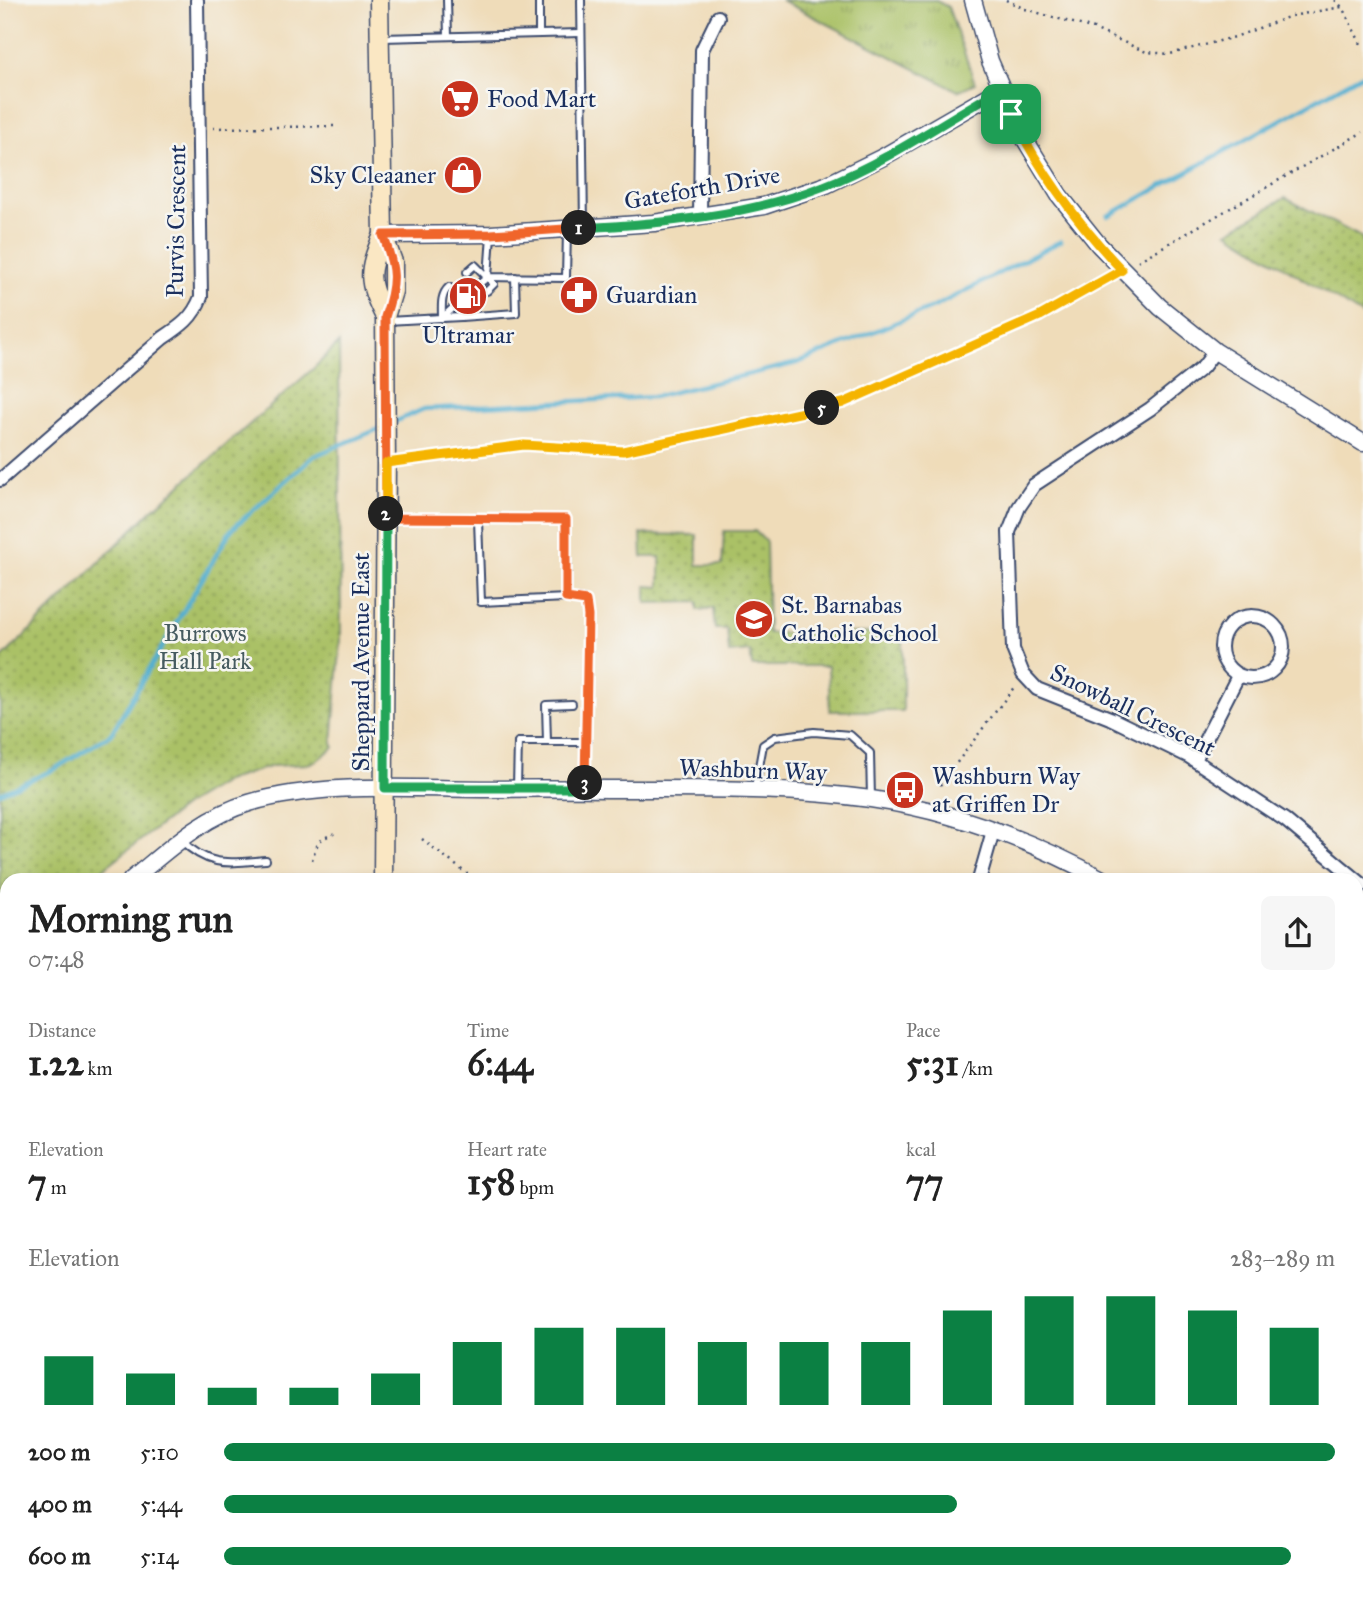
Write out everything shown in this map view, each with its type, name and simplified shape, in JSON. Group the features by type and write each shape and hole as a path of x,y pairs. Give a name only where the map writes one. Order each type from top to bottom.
{"main road":[{"name":"Sheppard Avenue East","path":"379,0 383,235 371,262 372,291 385,319 383,873"}],"street":[{"name":"Purvis Crescent","path":"0,480 195,312 201,297 197,0"},
{"path":"974,0 982,36 1001,89 1021,133 1059,194 1098,245 1160,307 1215,351 1363,443"},
{"path":"700,216 702,50 718,17"},
{"name":"Gateforth Drive","path":"383,235 491,234 654,223 764,206 826,185 883,157 1001,89"},
{"name":"Snowball Crescent","path":"1215,351 1203,367 1150,409 1034,485 1019,507 1009,532 1013,649 1023,674 1037,689 1110,718 1195,760 1285,820 1349,873"},
{"path":"1257,616 1273,624 1283,639 1282,657 1272,672 1256,679 1238,676 1225,664 1220,647 1226,630 1239,618 1257,616"},
{"path":"1195,760 1238,676"},
{"name":"Washburn Way","path":"140,873 195,828 248,803 312,791 385,788 755,789 871,800 909,807 1024,841 1091,873"},
{"path":"981,873 993,831"}],"lane":[{"path":"447,0 447,36"},
{"path":"539,0 539,34"},
{"path":"581,0 584,228"},
{"path":"380,38 582,33"},
{"path":"480,284 488,277 566,278 567,229"},
{"path":"488,277 491,234"},
{"path":"467,272 475,265 488,277 494,284 487,291"},
{"path":"385,319 516,313 515,277"},
{"path":"442,318 442,301 449,287"},
{"path":"442,318 462,300"},
{"path":"461,317 471,308"},
{"path":"386,518 566,519 566,598"},
{"path":"478,520 481,602 566,598 586,601 585,788"},
{"path":"547,742 546,705 572,704"},
{"path":"755,789 763,746 775,737 814,732 850,735 870,753 871,800"},
{"path":"517,788 518,742 587,742"},
{"path":"181,840 206,860 266,860"}],"path":[{"path":"1006,0 1025,9 1094,29 1146,51 1170,54 1235,37 1291,16 1342,6"},
{"path":"1335,0 1342,6 1363,48"},
{"path":"198,128 339,126"},
{"path":"386,463 524,445 623,451 843,403 1030,321 1363,132"},
{"path":"940,785 1023,674"},
{"path":"312,860 317,843 339,832"},
{"path":"422,839 466,873"}],"green space":[{"path":"781,0 935,0 948,7 975,83 958,91"},
{"path":"1285,198 1363,238 1363,316 1228,232"},
{"name":"Burrows Hall Park","path":"339,343 341,639 332,743 334,747 316,761 307,764 272,766 226,781 186,805 98,873 0,873 0,660 151,511"},
{"path":"724,531 755,531 766,542 768,633 903,633 903,711 830,711 828,666 752,666 750,651 729,653 727,629 715,629 713,608 698,610 698,602 646,603 646,586 660,587 660,557 642,557 641,534 697,535 697,565 722,565"}],"waterway":[{"path":"1108,216 1363,74"},
{"path":"392,423 424,409 653,397 797,363 934,307 1061,241"},
{"path":"0,793 53,770 111,734 231,530 314,456 381,428"}],"place":[{"name":"Food Mart","path":"460,99"},
{"name":"Sky Cleaaner","path":"463,175"},
{"name":"Guardian","path":"579,295"},
{"name":"Ultramar","path":"468,296"},
{"name":"St. Barnabas Catholic School","path":"754,619"},
{"name":"Washburn Way at Griffen Dr","path":"905,790"}],"route":[{"path":"1001,89 1011,114 1059,194 1098,245 1122,270 1011,330 843,403 623,451 524,445 386,463 386,518 566,519 566,598 586,601 588,616 585,788 385,788 385,317 393,291 393,262 383,235 491,234 654,223 764,206 826,185 883,157 1001,89"}]}
